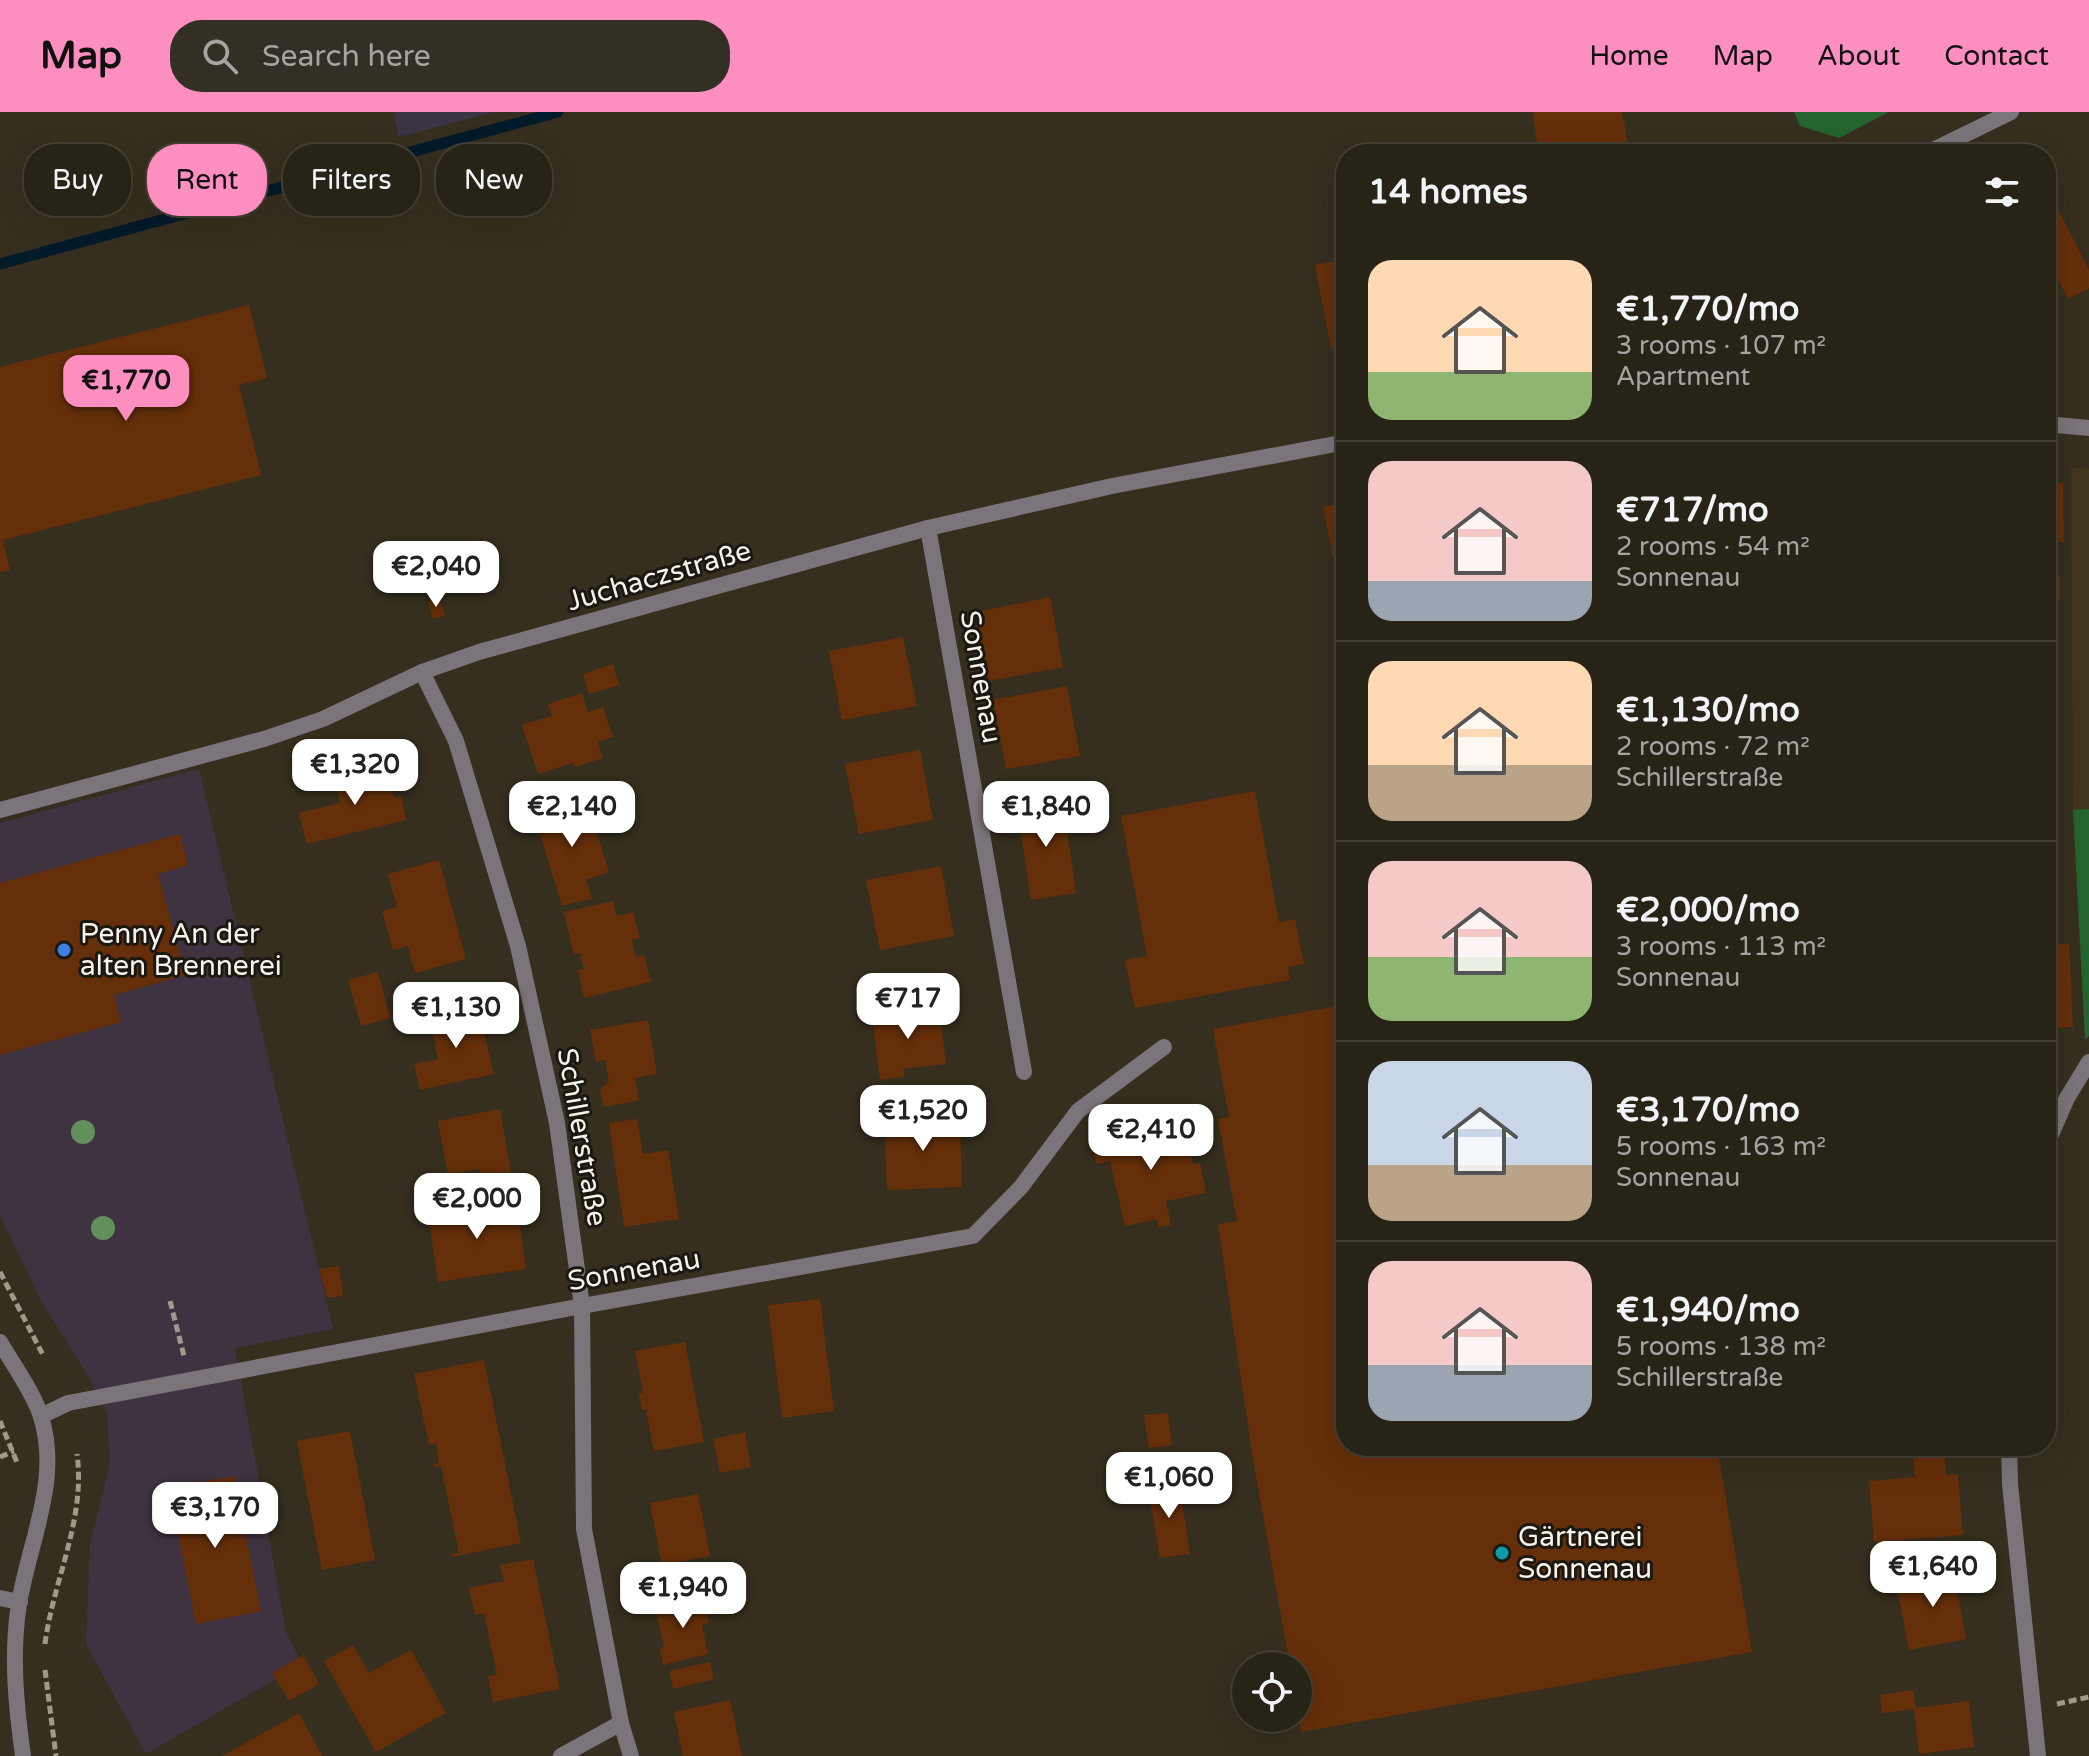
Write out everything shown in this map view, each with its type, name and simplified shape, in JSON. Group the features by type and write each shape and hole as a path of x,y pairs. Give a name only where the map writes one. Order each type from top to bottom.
{"street":[{"path":"1945,144 2011,112"},
{"path":"2056,425 2089,428"},
{"name":"Juchaczstraße","path":"0,810 279,734 323,719 422,672 479,652 928,528 1112,486 1336,444"},
{"name":"Sonnenau","path":"928,528 1024,1072"},
{"name":"Schillerstraße","path":"422,672 456,741 518,946 557,1123 582,1306 584,1529 621,1723 631,1756"},
{"name":"Sonnenau","path":"41,1416 68,1403 973,1236 1021,1187 1078,1111 1164,1047"},
{"path":"2056,1123 2089,1062"},
{"path":"0,1342 41,1416 48,1456 38,1531 20,1602 15,1650 17,1714 23,1756"},
{"path":"2009,1456 2038,1756"},
{"path":"0,1598 20,1602"},
{"path":"561,1756 621,1723"}],"path":[{"path":"170,1301 184,1357"},
{"path":"0,1421 13,1452 19,1478"},
{"path":"0,1457 13,1452"}],"shaded area":[{"path":"393,112 494,112 399,137"},
{"path":"2071,467 2089,469 2089,809 2073,810"},
{"path":"199,769 333,1329 235,1348 286,1632 302,1664 146,1754 86,1644 90,1544 110,1464 107,1413 43,1304 0,1217 0,823"}],"green space":[{"path":"1794,112 1889,112 1839,138 1800,126"},
{"path":"2089,809 2089,1036 2085,1040 2073,810"}],"building":[{"path":"1533,112 1622,112 1628,144 1537,144"},
{"path":"2056,206 2089,270 2089,288 2068,299 2056,275"},
{"path":"1336,261 1336,347 1331,348 1315,265"},
{"path":"249,305 267,378 239,385 261,475 3,540 10,570 0,572 0,367"},
{"path":"2056,483 2063,483 2064,542 2056,542"},
{"path":"1336,505 1336,556 1333,557 1323,507"},
{"path":"2056,576 2060,576 2060,600 2056,600"},
{"path":"1050,597 1063,667 989,681 976,612"},
{"path":"440,599 445,616 433,619 428,602"},
{"path":"903,637 917,706 842,720 829,651"},
{"path":"613,664 619,685 589,694 583,674"},
{"path":"1067,686 1080,756 1006,769 993,700"},
{"path":"582,693 588,712 603,707 613,737 598,742 603,758 538,774 522,725 552,716 548,704"},
{"path":"920,750 933,820 859,834 845,764"},
{"path":"386,766 394,798 401,796 406,820 307,844 299,813 340,803 334,778"},
{"path":"1255,791 1279,922 1295,919 1304,964 1288,967 1290,980 1135,1008 1125,960 1147,956 1121,816"},
{"path":"586,798 609,872 586,880 592,899 562,906 534,814"},
{"path":"1062,798 1076,893 1031,900 1017,805"},
{"path":"180,834 188,865 158,874 186,975 114,995 121,1022 0,1055 0,883"},
{"path":"439,860 466,959 415,973 408,946 393,950 382,911 397,907 388,874"},
{"path":"941,866 954,936 880,950 866,880"},
{"path":"613,901 617,916 633,912 640,938 632,940 636,957 644,955 651,982 584,998 578,970 584,969 580,953 574,954 564,912"},
{"path":"2069,944 2073,1027 2056,1028 2056,945"},
{"path":"378,972 390,1018 361,1026 348,980"},
{"path":"460,1006 464,1023 493,1017 496,1031 484,1033 494,1074 420,1090 414,1064 438,1059 429,1013"},
{"name":"Gärtnerei Sonnenau","path":"1336,1006 1336,1456 1719,1456 1752,1652 1312,1730 1312,1652 1288,1652 1252,1453 1218,1224 1237,1221 1218,1119 1229,1117 1213,1029"},
{"path":"939,1007 946,1064 903,1069 905,1077 880,1080 872,1016"},
{"path":"648,1020 657,1074 635,1078 639,1100 604,1107 600,1089 609,1082 605,1060 596,1062 590,1030"},
{"path":"500,1109 512,1179 482,1185 479,1169 448,1174 438,1121"},
{"path":"960,1116 962,1187 887,1190 884,1119"},
{"path":"637,1119 643,1154 668,1150 679,1219 624,1227 609,1123"},
{"path":"1186,1124 1193,1164 1200,1163 1206,1193 1166,1201 1171,1225 1158,1227 1157,1219 1125,1226 1110,1161 1096,1164 1092,1143"},
{"path":"517,1201 526,1269 438,1282 428,1214"},
{"path":"339,1266 343,1296 327,1298 319,1269"},
{"path":"820,1299 834,1411 782,1418 768,1305"},
{"path":"685,1342 704,1442 654,1451 646,1409 642,1410 639,1393 643,1393 635,1351"},
{"path":"484,1360 521,1543 452,1557 452,1554 459,1553 441,1466 434,1467 433,1464 439,1463 436,1443 429,1445 414,1374"},
{"path":"1168,1413 1172,1445 1149,1448 1144,1415"},
{"path":"350,1431 375,1560 322,1570 297,1441"},
{"path":"745,1432 751,1467 720,1473 713,1439"},
{"path":"1913,1456 1945,1456 1946,1475 1958,1474 1963,1535 1874,1542 1869,1481 1915,1477"},
{"path":"234,1476 261,1611 196,1624 169,1488"},
{"path":"1179,1482 1190,1554 1160,1558 1148,1487"},
{"path":"698,1494 710,1556 662,1565 650,1503"},
{"path":"533,1559 560,1689 493,1702 488,1676 497,1674 484,1613 475,1615 469,1588 504,1581 500,1565"},
{"path":"1952,1563 1966,1639 1909,1650 1898,1592 1917,1589 1914,1570"},
{"path":"703,1596 709,1623 702,1625 708,1654 663,1665 660,1648 664,1647 655,1606"},
{"path":"353,1645 369,1673 411,1650 446,1713 376,1752 324,1661"},
{"path":"303,1655 319,1684 289,1701 272,1673"},
{"path":"710,1662 714,1679 673,1689 669,1671"},
{"path":"1913,1690 1916,1708 1969,1701 1974,1747 1919,1754 1914,1709 1882,1713 1880,1695"},
{"path":"730,1700 742,1756 683,1756 674,1712"},
{"path":"299,1713 322,1756 222,1756"}],"waterway":[{"path":"0,264 558,112"}],"place":[{"name":"Penny An der alten Brennerei","path":"64,950"},
{"name":"Gärtnerei Sonnenau","path":"1502,1553"}]}
